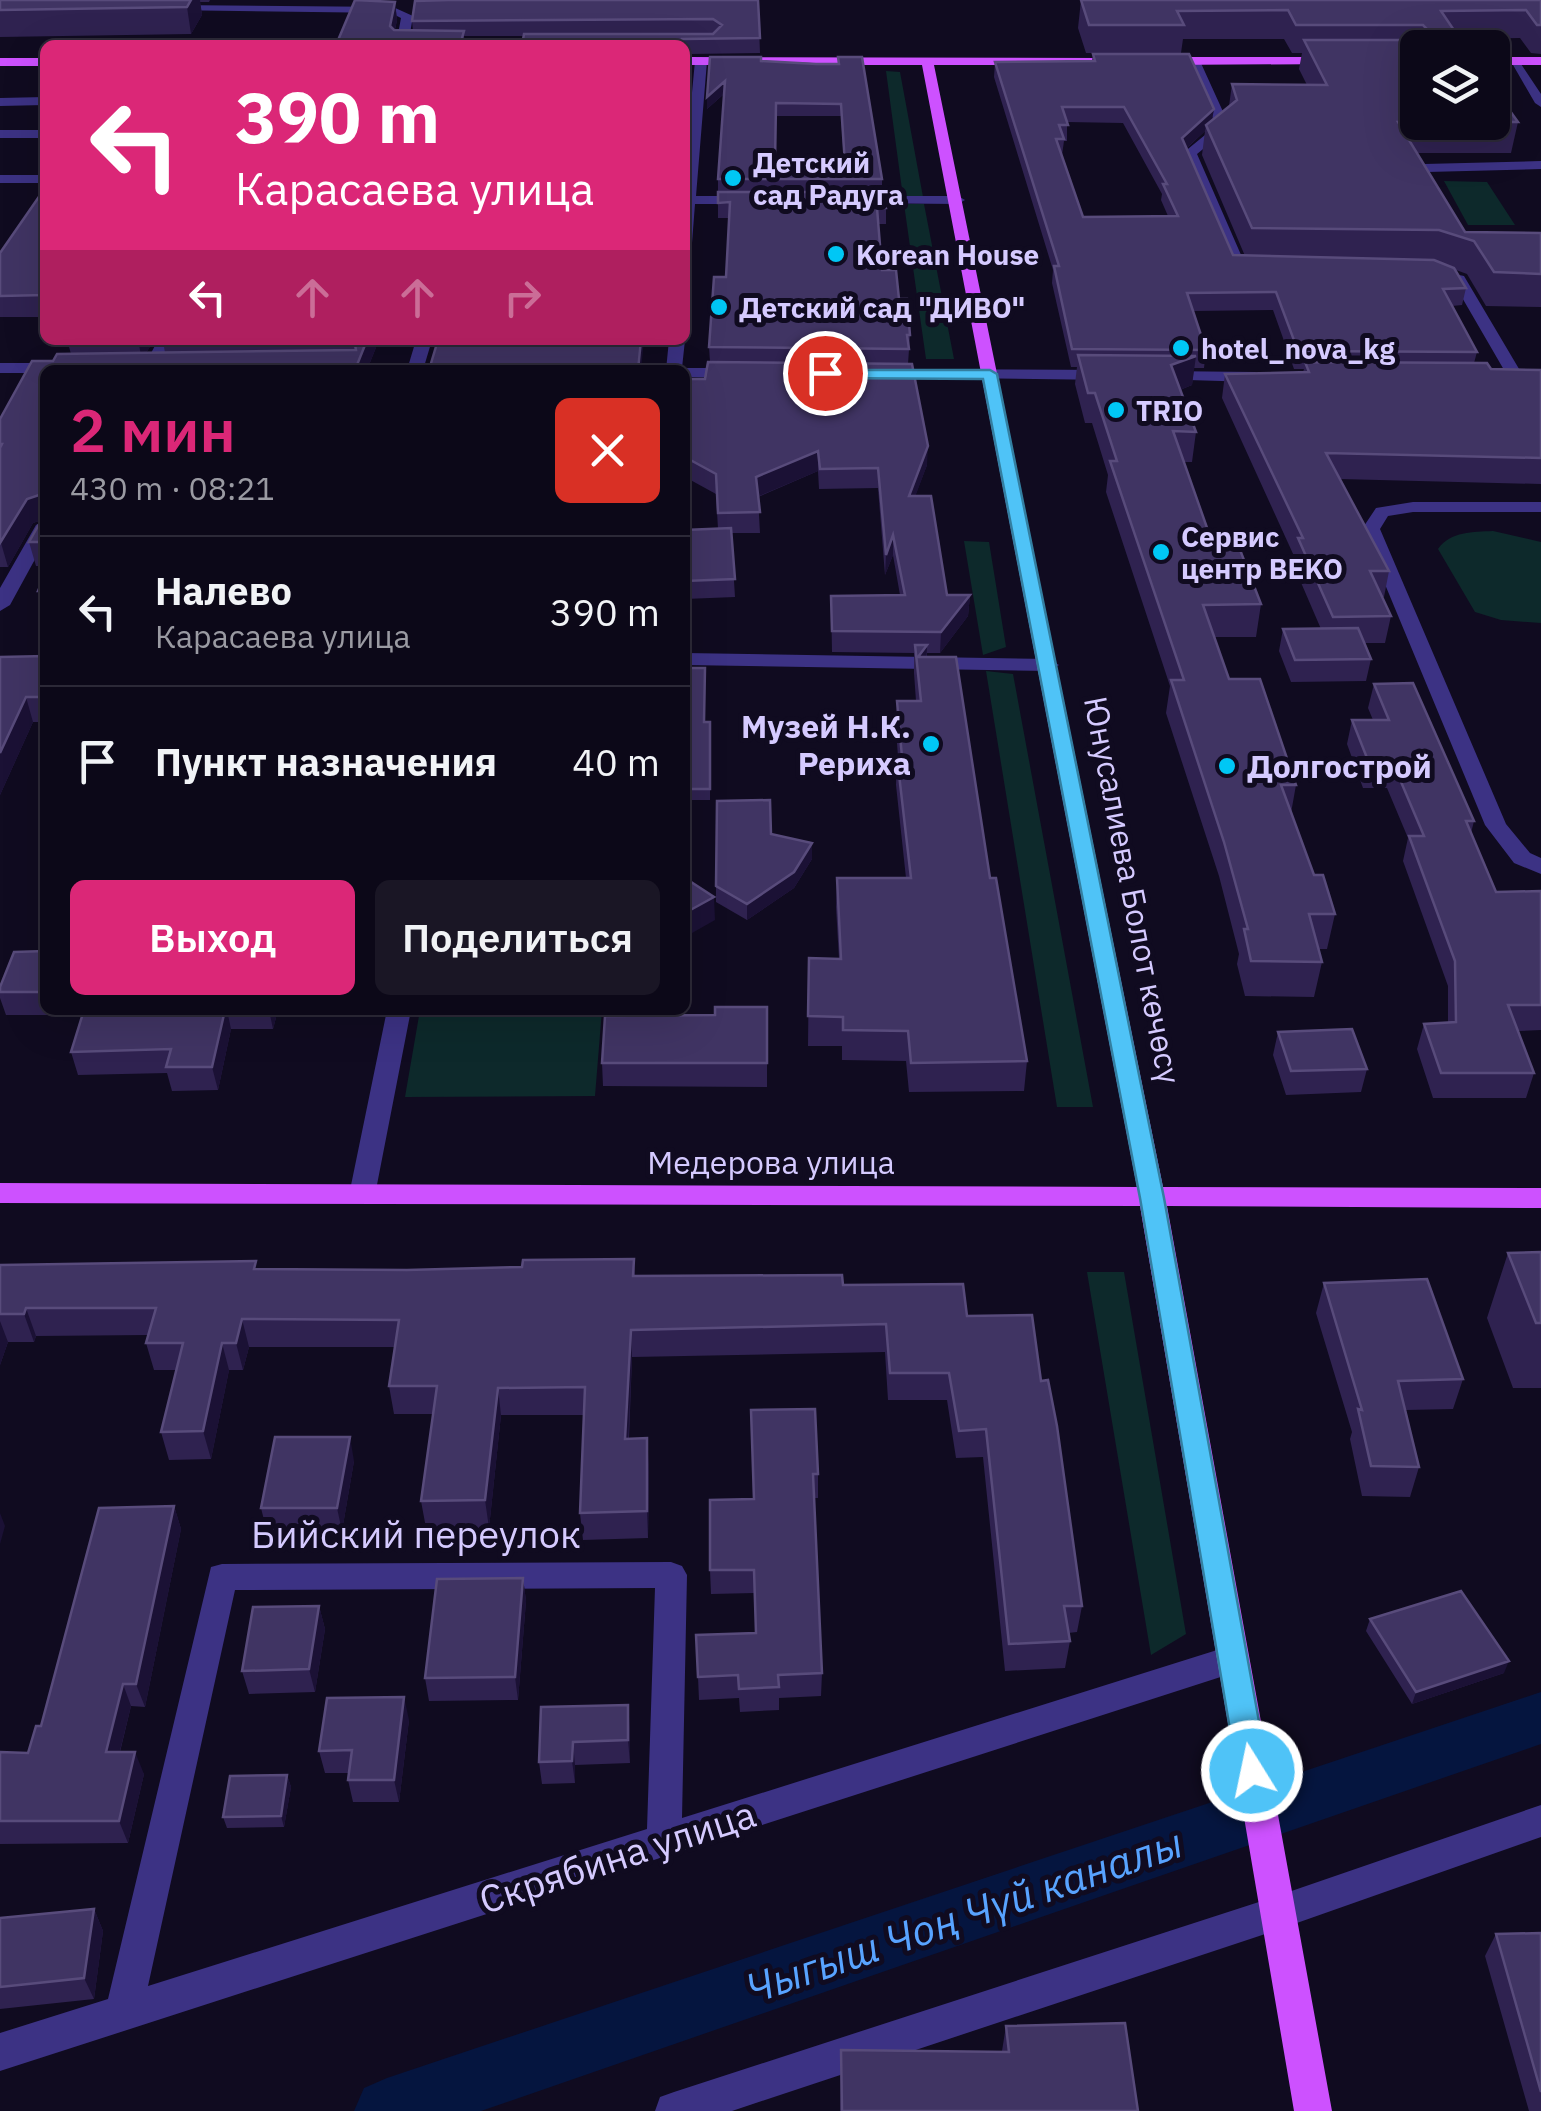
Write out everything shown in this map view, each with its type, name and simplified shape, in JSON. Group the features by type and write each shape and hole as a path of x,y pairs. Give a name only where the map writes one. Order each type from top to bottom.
{"main road":[{"name":"Юнусалиева Болот көчөсү","path":"927,61 958,200 1152,1198 1277,1912"},
{"path":"693,62 1113,61"},
{"path":"1145,61 1343,61"},
{"path":"1513,61 1541,61"},
{"path":"0,62 40,62"},
{"name":"Медерова улица","path":"0,1193 1541,1198"},
{"path":"1277,1912 1313,2111"}],"street":[{"path":"158,8 393,10 407,16 403,40"},
{"path":"1194,61 1224,127 1190,152 1239,268 1278,268"},
{"path":"1513,61 1541,103"},
{"path":"690,136 693,62"},
{"path":"0,102 40,101"},
{"path":"0,134 40,134"},
{"path":"1438,202 1419,170 1541,165"},
{"path":"0,179 40,179"},
{"path":"690,200 767,200"},
{"path":"845,200 958,200"},
{"path":"1432,270 1458,279 1517,379"},
{"path":"142,365 161,345"},
{"path":"0,368 40,368"},
{"path":"690,372 760,373"},
{"path":"855,374 1130,376"},
{"path":"1149,376 1265,377"},
{"path":"1498,379 1541,379"},
{"path":"1541,507 1413,507 1382,512 1372,529 1496,826 1522,858 1541,867"},
{"path":"0,605 40,534"},
{"path":"690,659 1049,665"},
{"path":"362,1195 397,1015"},
{"name":"Бийский переулок","path":"124,2012 222,1577 671,1575 664,1840"},
{"name":"Скрябина улица","path":"0,2052 1233,1658"},
{"path":"674,2111 1541,1821"}],"green space":[{"path":"886,71 900,72 923,197 903,197"},
{"path":"1444,181 1487,182 1515,225 1468,225"},
{"path":"904,204 924,204 954,359 926,359"},
{"path":"1493,531 1541,542 1541,623 1501,620 1475,612 1438,549 1456,536"},
{"path":"964,541 989,542 1006,647 983,655"},
{"path":"986,671 1013,674 1093,1107 1057,1107"},
{"path":"419,1015 602,1015 595,1096 405,1097"},
{"path":"1087,1272 1124,1272 1186,1634 1151,1655"}],"building":[{"path":"0,0 191,0 187,7 0,10"},
{"path":"355,0 395,2 390,26 394,30 464,31 461,40 338,40"},
{"path":"758,0 760,38 523,40 524,34 713,34 722,25 713,19 412,21 415,1"},
{"path":"1081,0 1541,0 1541,25 1526,10 1441,11 1454,30 1427,30 1423,25 1296,25 1288,10 1177,11 1184,25 1089,25"},
{"path":"1304,40 1400,40 1400,140 1409,140 1465,232 1541,233 1541,274 1494,272 1474,241 1439,230 1252,228 1206,125 1237,100 1232,84 1327,85"},
{"path":"1093,54 1189,54 1214,109 1182,138 1233,255 1434,260 1454,268 1466,288 1443,289 1477,352 1298,351 1276,292 1187,293 1206,350 1072,349 1054,266 1059,266 995,62 1095,61","holes":["1062,107 1124,107 1167,184 1163,184 1178,216 1083,217 1056,139 1064,139 1059,125 1068,125"]},
{"path":"710,57 839,64 838,57 862,57 882,179 718,179 725,81 707,97","holes":["776,103 841,104 845,164 775,164"]},
{"path":"718,192 884,192 886,208 877,208 882,270 896,270 899,299 907,299 909,349 709,347 714,277 726,277 730,202 718,203"},
{"path":"40,195 40,295 0,296 0,253"},
{"path":"355,345 365,345 357,365 40,365 40,495 27,499 0,543 0,419 32,361 53,361 57,354 356,350"},
{"path":"436,345 640,345 638,365 430,365"},
{"path":"1078,355 1196,356 1171,365 1196,432 1173,431 1212,542 1237,542 1261,604 1203,605 1229,679 1260,679 1296,785 1281,785 1314,875 1323,875 1335,914 1309,914 1322,962 1251,961 1244,929 1248,929 1224,842 1171,680 1184,680 1110,461 1117,461 1095,393 1088,393"},
{"path":"708,362 912,364 928,446 909,496 931,496 947,595 970,595 941,632 832,631 831,596 905,595 893,535 886,555 878,468 820,469 818,451 756,477 760,512 718,513 716,474 690,460 690,379 705,379"},
{"path":"1305,362 1487,363 1491,369 1541,370 1541,458 1326,453 1389,571 1370,571 1391,616 1333,617 1298,538 1303,538 1225,374 1309,372"},
{"path":"40,523 40,542 29,542"},
{"path":"731,528 735,579 690,581 690,530"},
{"path":"1358,628 1371,659 1295,660 1283,629"},
{"path":"915,645 927,645 918,657 956,657 990,878 996,878 1027,1061 911,1063 908,1031 843,1030 843,1017 808,1016 809,958 841,959 837,878 911,878 897,757 902,757 897,701 921,701"},
{"path":"40,656 40,697 26,697 0,753 0,657"},
{"path":"690,668 705,668 704,722 710,722 710,789 690,789"},
{"path":"1413,683 1474,821 1466,821 1496,892 1541,891 1541,1005 1508,1005 1534,1073 1441,1073 1424,1024 1456,1022 1455,961 1409,836 1424,836 1393,763 1369,763 1352,720 1389,720 1374,684"},
{"path":"770,800 771,834 812,843 794,872 747,904 716,886 717,801"},
{"path":"690,881 714,897 690,910"},
{"path":"40,951 40,992 0,992 14,952"},
{"path":"715,1007 767,1007 767,1063 602,1063 605,1016 715,1015"},
{"path":"82,1015 224,1015 212,1067 166,1067 171,1049 71,1052"},
{"path":"1352,1029 1367,1069 1291,1071 1278,1032"},
{"path":"1541,1252 1541,1323 1536,1323 1508,1253"},
{"path":"634,1259 633,1276 842,1275 843,1285 963,1284 967,1316 1032,1315 1041,1381 1048,1380 1057,1426 1082,1606 1064,1606 1070,1641 1009,1644 986,1429 959,1431 949,1373 890,1373 886,1324 631,1330 625,1439 647,1438 647,1511 580,1513 585,1387 498,1388 485,1500 421,1501 437,1386 389,1386 399,1320 242,1319 236,1343 222,1343 203,1431 161,1432 183,1343 146,1343 156,1308 26,1308 24,1314 0,1314 0,1265 256,1261 254,1269 407,1270 522,1267 523,1260"},
{"path":"1427,1279 1463,1379 1398,1381 1419,1467 1371,1466 1358,1409 1362,1410 1324,1283"},
{"path":"815,1409 818,1474 813,1474 822,1673 778,1675 779,1687 739,1689 738,1675 698,1677 696,1635 756,1633 754,1570 710,1570 710,1500 754,1499 751,1410"},
{"path":"275,1437 350,1437 337,1508 261,1508"},
{"path":"174,1506 136,1684 123,1684 106,1752 135,1752 119,1821 0,1821 0,1752 28,1753 36,1726 41,1726 99,1508"},
{"path":"523,1578 515,1677 425,1678 437,1579"},
{"path":"1461,1591 1509,1661 1416,1692 1370,1619"},
{"path":"319,1606 309,1669 242,1671 253,1607"},
{"path":"404,1697 394,1780 348,1780 352,1750 319,1751 327,1698"},
{"path":"628,1705 628,1740 573,1742 572,1761 539,1762 541,1707"},
{"path":"287,1775 281,1816 223,1817 230,1776"},
{"path":"94,1909 84,1978 0,1987 0,1918"},
{"path":"1541,1933 1541,2092 1496,1934"},
{"path":"1125,2023 1138,2111 842,2111 841,2050 1009,2052 1006,2026"}],"waterway":[{"name":"Чыгыш Чоң Чүй каналы","path":"387,2111 1541,1718"}],"place":[{"name":"Детский сад Радуга","path":"733,178"},
{"name":"Korean House","path":"836,254"},
{"name":"Детский сад \"ДИВО\"","path":"719,307"},
{"name":"hotel_nova_kg","path":"1181,348"},
{"name":"TRIO","path":"1116,410"},
{"name":"Сервис центр BEKO","path":"1161,552"},
{"name":"Музей Н.К. Рериха","path":"931,744"},
{"name":"Долгострой","path":"1227,766"}],"route":[{"path":"825,373 990,374 1152,1198 1252,1771"}]}
